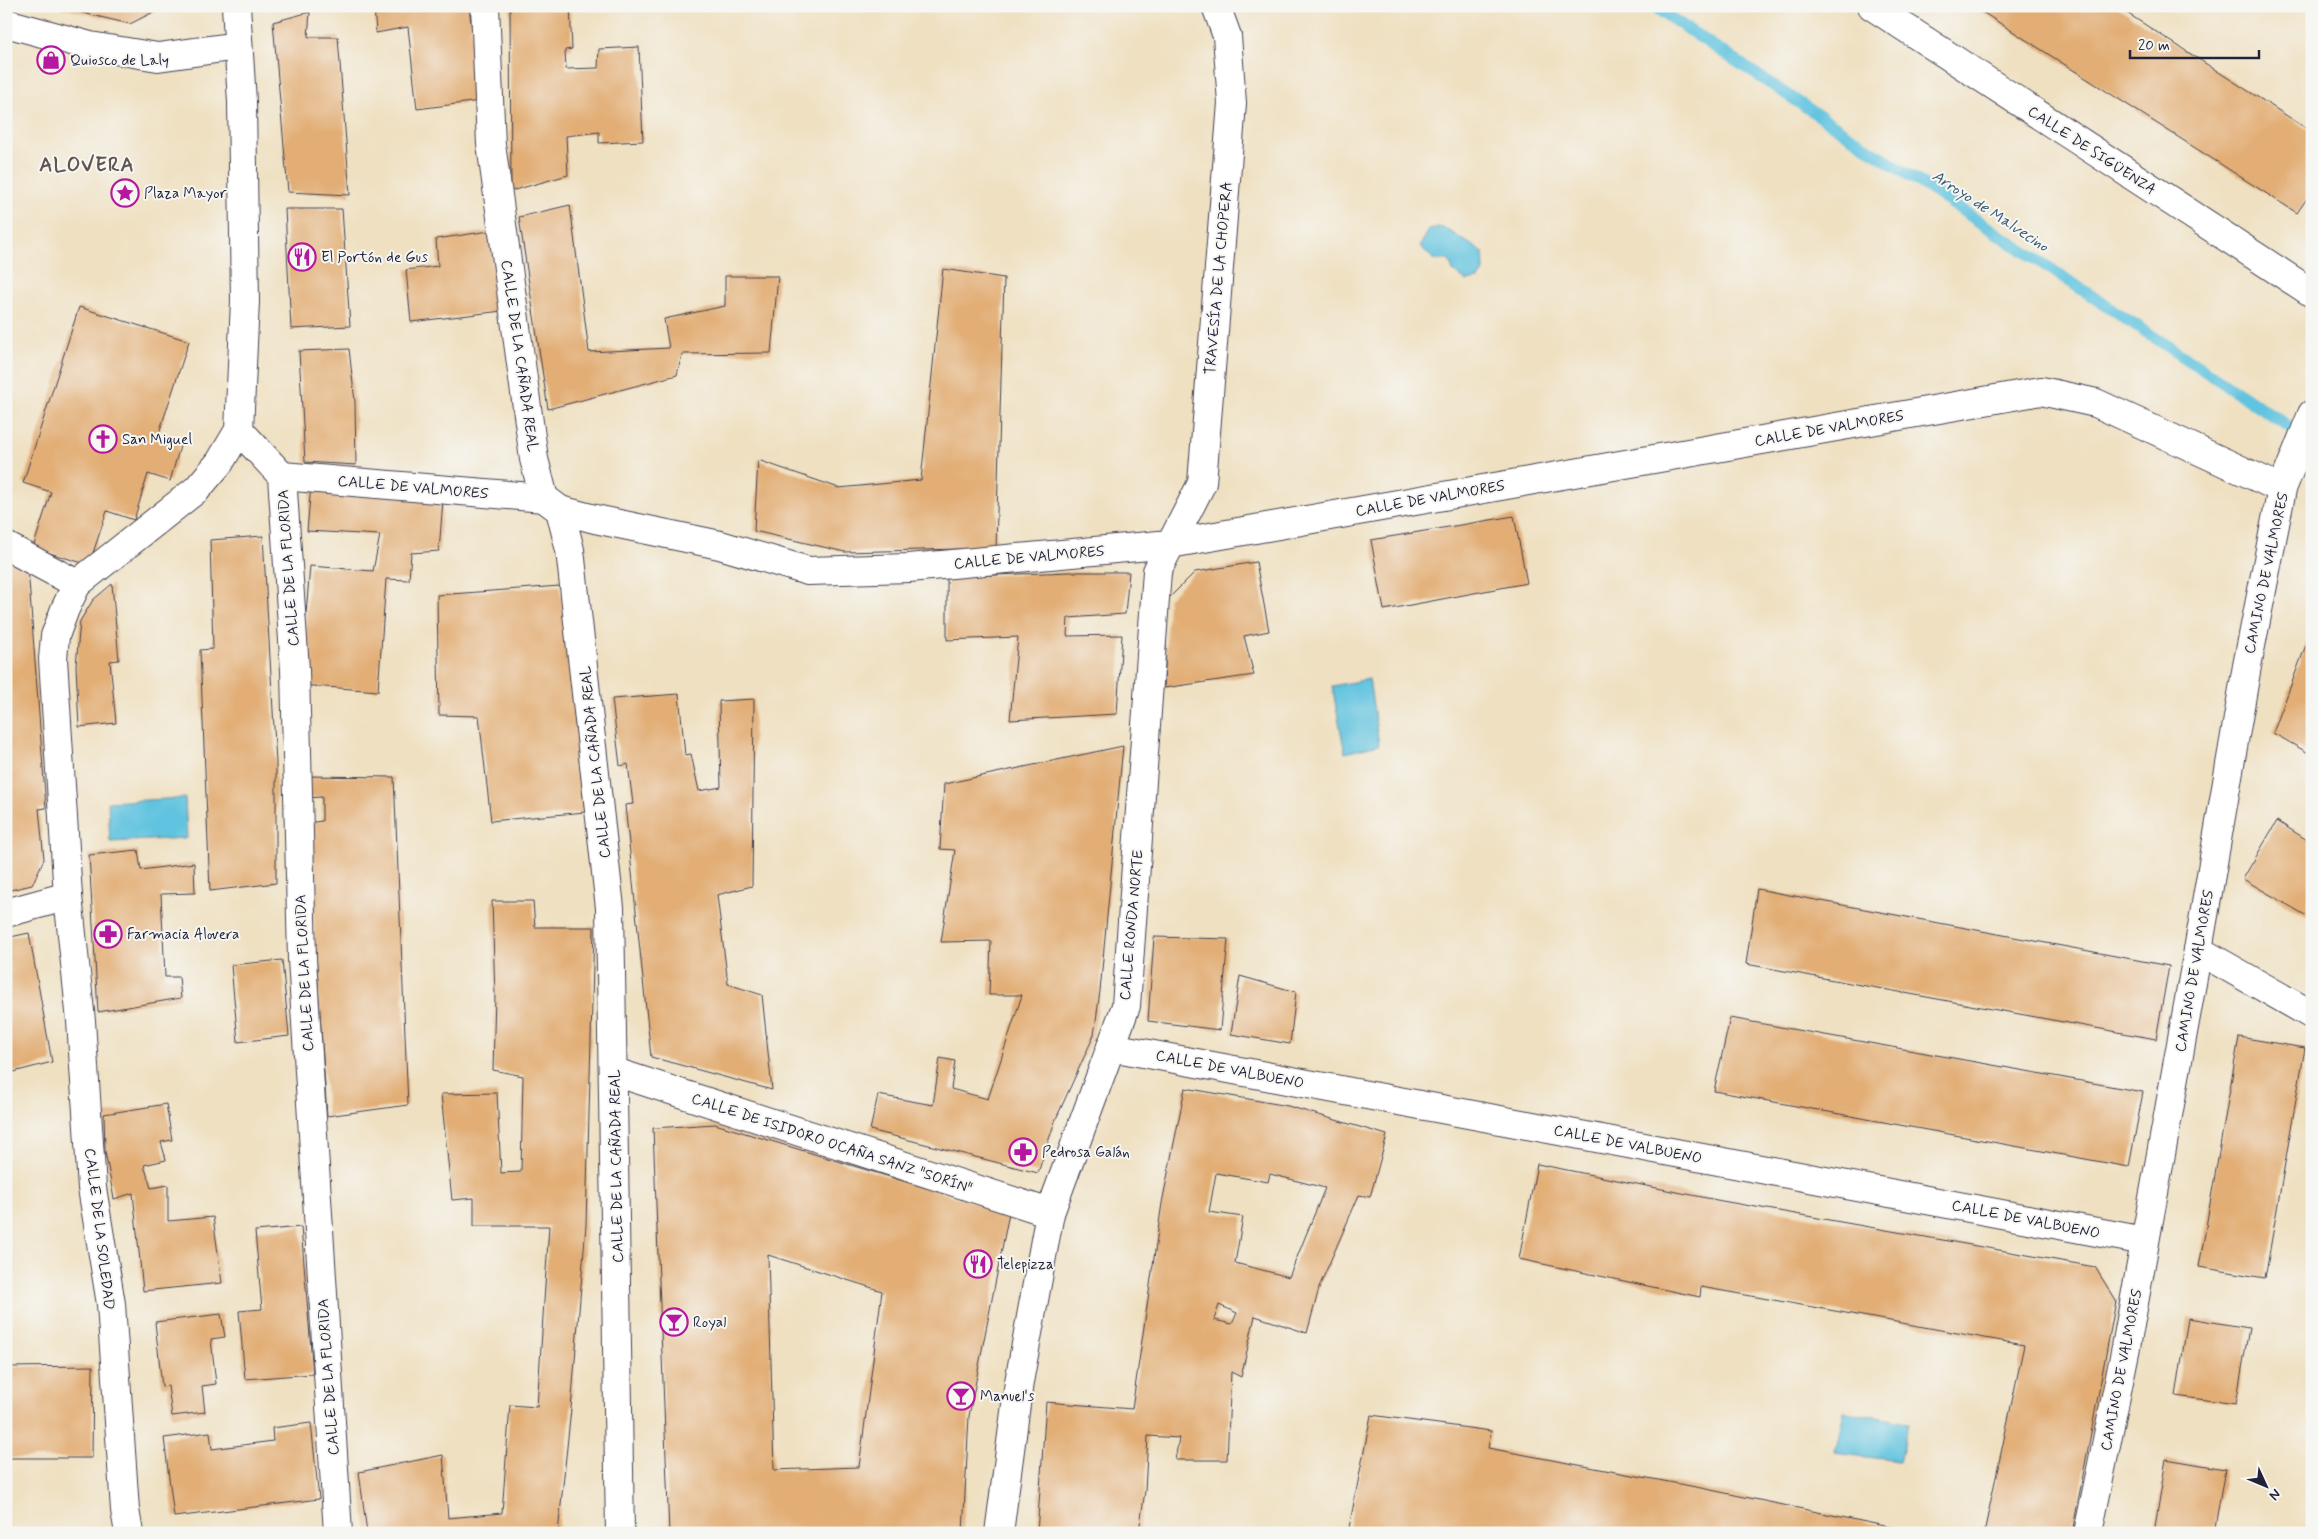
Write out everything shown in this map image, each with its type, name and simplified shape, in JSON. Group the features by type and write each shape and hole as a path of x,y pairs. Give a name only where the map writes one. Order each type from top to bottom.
{"street":[{"path":"6,546 77,584 197,490 220,462 239,430 245,301 242,102 236,6"},
{"name":"CALLE DE LA CAÑADA REAL","path":"485,6 491,144 534,459 570,550 610,908 620,1533"},
{"name":"TRAVESÍA DE LA CHOPERA","path":"1170,544 1202,483 1232,103 1227,36 1216,6"},
{"name":"CALLE DE SIGÜENZA","path":"1872,6 2312,293"},
{"path":"6,23 90,46 158,58 238,46"},
{"name":"CALLE DE VALMORES","path":"282,476 552,504 595,519 720,545 808,571 909,568 1170,544 2041,391 2096,403 2286,479"},
{"name":"CAMINO DE VALMORES","path":"2088,1533 2145,1241 2247,666 2286,479 2312,414"},
{"name":"CALLE DE LA FLORIDA","path":"239,430 282,476 295,670 302,959 338,1533"},
{"name":"CALLE RONDA NORTE","path":"999,1533 1019,1382 1050,1213 1126,1006 1157,572 1170,544"},
{"name":"CALLE DE LA SOLEDAD","path":"77,584 55,636 53,659 68,896 81,1021 92,1188 111,1304 125,1510 129,1533"},
{"path":"6,913 68,896"},
{"path":"2198,950 2312,1015"},
{"name":"CALLE DE VALBUENO","path":"1111,1047 2145,1241"},
{"name":"CALLE DE ISIDORO OCAÑA SANZ \"SORÍN\"","path":"614,1072 1050,1213"}],"water":[{"path":"1438,227 1446,229 1483,252 1484,270 1478,279 1466,281 1453,271 1449,260 1434,260 1420,246 1429,230"},
{"path":"1369,679 1379,745 1345,753 1332,686"},
{"path":"185,798 187,838 110,842 108,802"},
{"path":"1844,1411 1909,1423 1899,1461 1835,1453"}],"building":[{"path":"53,6 165,6 130,24"},
{"path":"374,6 469,6 480,101 417,109 408,27 376,33"},
{"path":"510,6 570,6 572,49 565,50 566,69 598,68 599,49 639,47 643,141 599,143 599,132 566,136 568,175 511,191"},
{"path":"1973,6 2116,6 2312,132 2312,191 2297,213"},
{"path":"310,12 308,37 338,37 350,195 288,192 273,22"},
{"name":"Quiosco de Laly","path":"48,54 57,57 54,67 45,64"},
{"path":"570,205 589,352 669,348 664,319 725,306 725,276 778,276 771,353 682,354 677,375 548,409 519,217"},
{"path":"285,209 342,209 350,326 291,329"},
{"path":"490,231 502,311 411,322 406,270 438,266 436,239"},
{"path":"943,269 1004,278 996,548 845,552 754,531 758,460 839,488 921,480"},
{"name":"San Miguel","path":"79,307 189,341 158,436 181,443 170,481 148,474 134,520 107,511 89,565 33,548 51,492 23,483"},
{"path":"349,349 355,402 356,465 305,462 299,351"},
{"path":"311,485 443,500 439,551 411,553 409,580 386,579 378,691 300,685 310,566 373,571 380,535 307,531"},
{"path":"1514,516 1527,583 1384,610 1371,540"},
{"path":"263,536 276,763 276,883 210,891 200,650 213,649 210,540"},
{"path":"6,559 28,568 46,808 39,809 44,859 32,885 6,891"},
{"path":"1256,562 1269,631 1244,636 1254,675 1164,688 1168,599 1195,572"},
{"path":"1069,572 1129,572 1125,614 1068,618 1067,636 1122,635 1117,714 1010,720 1018,637 947,640 947,577"},
{"path":"112,584 119,660 110,661 116,723 79,727 76,666 80,621 93,600"},
{"path":"560,586 585,812 491,821 479,716 439,715 437,595"},
{"path":"2312,629 2312,755 2273,733"},
{"path":"679,694 685,755 691,754 699,791 721,787 719,701 754,699 752,886 717,895 728,984 762,995 772,1090 651,1057 625,805 633,804 628,764 620,766 612,699"},
{"path":"1123,746 1100,991 1094,1035 1055,1121 1038,1173 870,1130 878,1095 933,1105 940,1058 955,1061 951,1089 988,1099 1022,995 989,995 991,941 941,942 955,850 940,849 944,784"},
{"path":"304,776 394,777 408,1105 327,1116 307,823 322,821 322,797 303,798"},
{"path":"2277,821 2312,843 2312,919 2243,879"},
{"path":"138,850 141,870 194,863 195,893 161,894 165,977 179,977 181,998 98,1012 89,855"},
{"path":"1757,889 2169,966 2156,1039 1746,964"},
{"path":"492,901 533,901 535,927 594,927 586,1225 571,1409 558,1533 367,1533 359,1472 443,1455 448,1518 502,1513 510,1405 537,1407 549,1226 474,1226 474,1198 452,1200 441,1094 497,1093 501,1173 521,1172 523,1076 493,1070 495,995"},
{"path":"29,933 52,1062 6,1074 6,938"},
{"path":"1154,937 1228,939 1220,1030 1148,1021"},
{"path":"282,960 289,1036 238,1042 231,965"},
{"path":"1240,976 1296,992 1290,1044 1231,1034"},
{"path":"1730,1018 2143,1092 2129,1167 1714,1091"},
{"path":"2239,1037 2305,1048 2265,1278 2199,1267"},
{"path":"1185,1088 1288,1106 1387,1135 1370,1197 1359,1195 1320,1285 1307,1333 1255,1316 1241,1377 1231,1372 1227,1460 1175,1460 1179,1438 1148,1436 1145,1491 1139,1531 1093,1530 1093,1533 1037,1533 1046,1402 1132,1409 1162,1203","holes":["1216,1173 1268,1182 1270,1174 1325,1188 1289,1277 1235,1263 1243,1217 1209,1212","1219,1305 1237,1313 1232,1324 1214,1320"]},
{"path":"166,1104 172,1140 161,1142 166,1160 144,1165 151,1188 168,1185 168,1221 213,1217 222,1283 143,1291 133,1193 114,1199 105,1151 104,1114"},
{"path":"715,1124 1009,1213 969,1416 963,1533 669,1533 653,1128","holes":["768,1255 882,1291 859,1467 774,1470"]},
{"path":"1537,1164 1722,1201 2095,1267 2116,1301 2072,1533 1984,1533 2024,1345 1701,1287 1700,1297 1519,1259"},
{"path":"301,1227 313,1374 245,1379 239,1311 262,1309 255,1231"},
{"path":"221,1314 225,1337 211,1339 216,1384 202,1386 205,1412 172,1416 168,1386 162,1387 155,1322"},
{"path":"2188,1318 2249,1328 2236,1404 2176,1396"},
{"path":"93,1366 92,1458 6,1458 6,1367"},
{"path":"1371,1415 1491,1431 1488,1448 1701,1488 1919,1533 1479,1533 1439,1527 1437,1533 1348,1533"},
{"path":"311,1423 319,1499 174,1517 164,1438 210,1432 212,1449 273,1441 272,1428"},
{"path":"2166,1459 2225,1469 2214,1533 2154,1533"}],"waterway":[{"name":"Arroyo de Malvecino","path":"1653,6 2305,437"}],"place":[{"name":"Quiosco de Laly","path":"51,60"},
{"name":"Plaza Mayor","path":"125,193"},
{"name":"El Portón de Gus","path":"302,257"},
{"name":"San Miguel","path":"103,439"},
{"name":"Farmacia Alovera","path":"108,934"},
{"name":"Pedrosa Galán","path":"1023,1152"},
{"name":"Telepizza","path":"978,1264"},
{"name":"Royal","path":"674,1322"},
{"name":"Manuel's","path":"961,1396"}],"district":[{"name":"ALOVERA","path":"87,164"}]}
